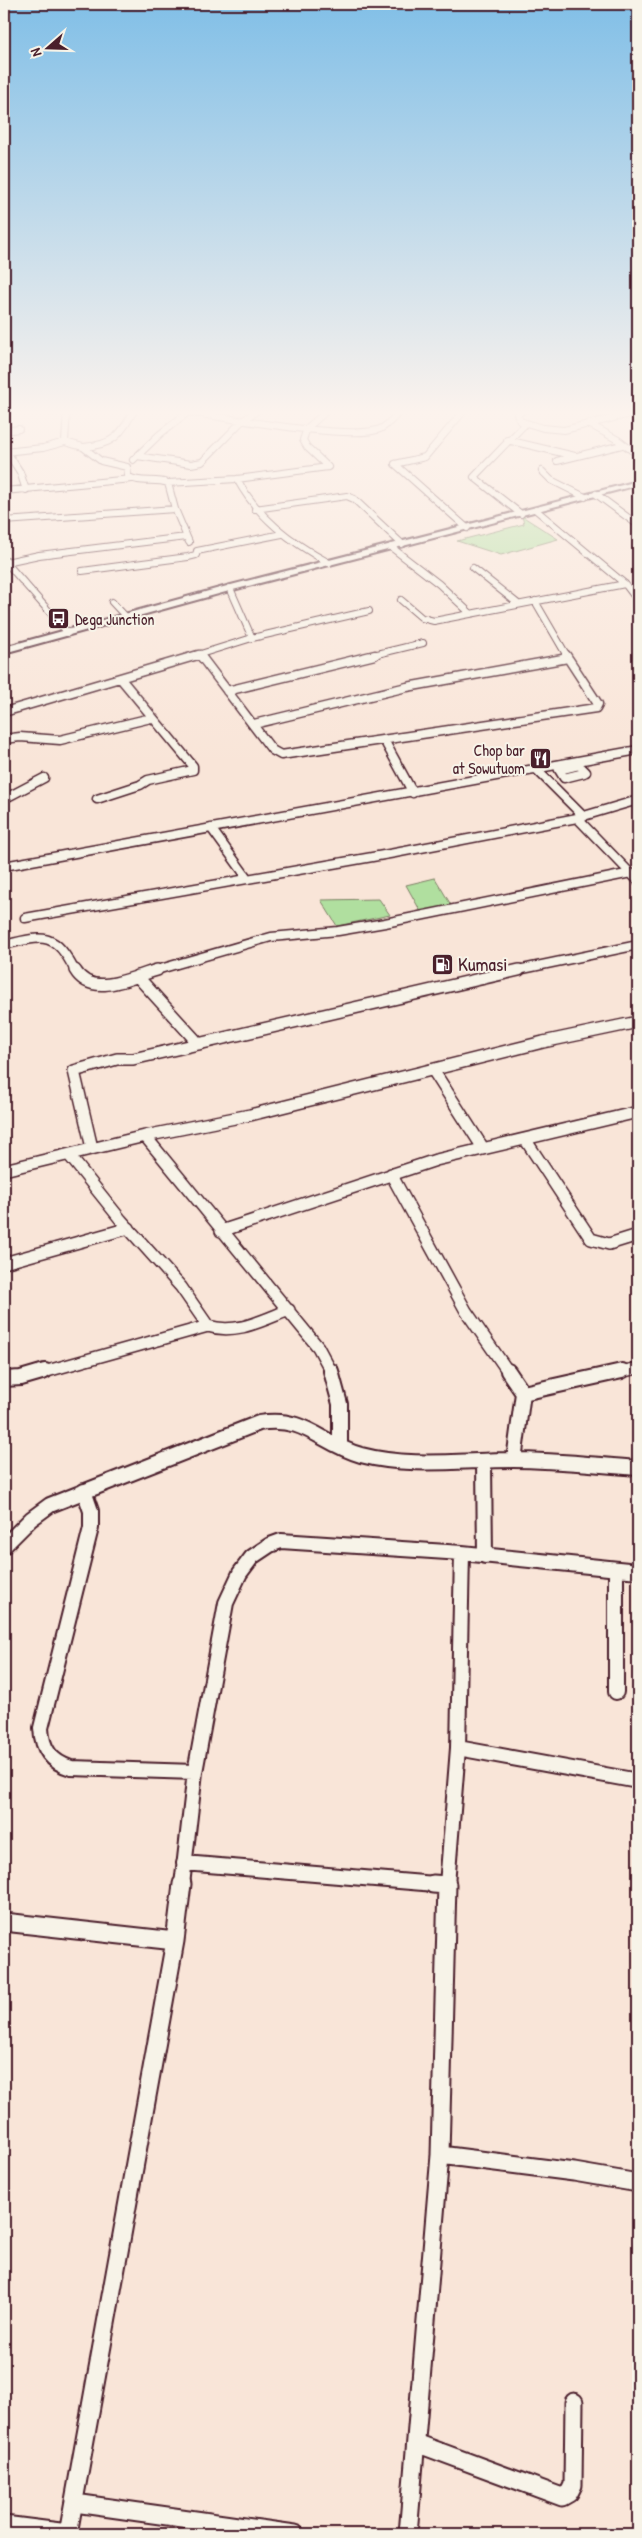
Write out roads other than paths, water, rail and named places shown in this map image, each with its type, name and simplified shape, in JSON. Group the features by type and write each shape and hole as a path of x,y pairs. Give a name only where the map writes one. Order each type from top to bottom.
{"main road":[{"path":"4,650 230,588 467,528"}],"street":[{"path":"182,527 186,537 197,551"},
{"path":"275,527 282,534 329,563"},
{"path":"384,527 402,544"},
{"path":"557,527 625,584 638,601"},
{"path":"82,571 188,557 196,554 197,551 282,534"},
{"path":"5,561 186,537"},
{"path":"391,547 439,584 444,591 470,613"},
{"path":"5,561 68,633"},
{"path":"473,568 517,604"},
{"path":"401,600 427,620 434,620 625,584"},
{"path":"230,588 252,638"},
{"path":"199,654 272,750 281,755 596,708 598,704 568,658 535,601"},
{"path":"112,602 126,617"},
{"path":"4,712 121,680 252,638 369,611"},
{"path":"227,691 423,643"},
{"path":"254,724 417,685 568,658"},
{"path":"97,800 140,786 148,780 193,770 193,766 121,680"},
{"path":"4,739 24,736 47,741 60,740 151,718"},
{"path":"384,740 413,792"},
{"path":"4,866 638,750"},
{"path":"536,770 638,882"},
{"path":"4,799 44,778"},
{"path":"25,918 581,818 638,800"},
{"path":"211,828 248,879"},
{"path":"4,945 43,939 54,942 67,954 80,980 90,985 104,985 224,948 285,934 329,932 386,923 631,873"},
{"path":"92,1148 74,1071 118,1059 133,1059 638,945"},
{"path":"137,976 199,1044"},
{"path":"4,1170 92,1148 250,1115 543,1042 638,1022"},
{"path":"433,1070 484,1148"},
{"path":"221,1231 390,1174 484,1148 638,1112"},
{"path":"146,1136 221,1231 318,1347 340,1390 340,1445"},
{"path":"526,1139 591,1239 602,1245 613,1244 638,1235"},
{"path":"69,1155 129,1228 177,1280 197,1305 208,1326 217,1330 228,1329 289,1310"},
{"path":"390,1174 466,1310 523,1393 514,1460"},
{"path":"4,1263 129,1228"},
{"path":"4,1379 21,1378 208,1326"},
{"path":"523,1393 638,1368"},
{"path":"4,1546 31,1519 50,1505 194,1447 259,1423 277,1420 294,1423 351,1452 366,1456 416,1462 514,1460 638,1468"},
{"path":"484,1462 485,1556"},
{"path":"84,1491 91,1511 91,1528 41,1728 44,1749 56,1762 71,1768 195,1772"},
{"path":"4,2525 68,2533 75,2503 175,1941 195,1772 226,1603 236,1578 246,1562 258,1551 281,1542 462,1553 638,1571"},
{"path":"408,2534 440,2155 447,1885 458,1748 462,1553"},
{"path":"616,1570 616,1692"},
{"path":"458,1748 638,1781"},
{"path":"184,1864 447,1885"},
{"path":"4,1922 175,1941"},
{"path":"440,2155 574,2172 638,2184"},
{"path":"416,2443 562,2497 569,2493 573,2485 574,2402"},
{"path":"75,2503 295,2534"}],"place":[{"name":"Dega Junction","path":"59,619"},
{"name":"Chop bar at Sowutuom","path":"541,759"},
{"name":"Kumasi","path":"442,964"}]}
